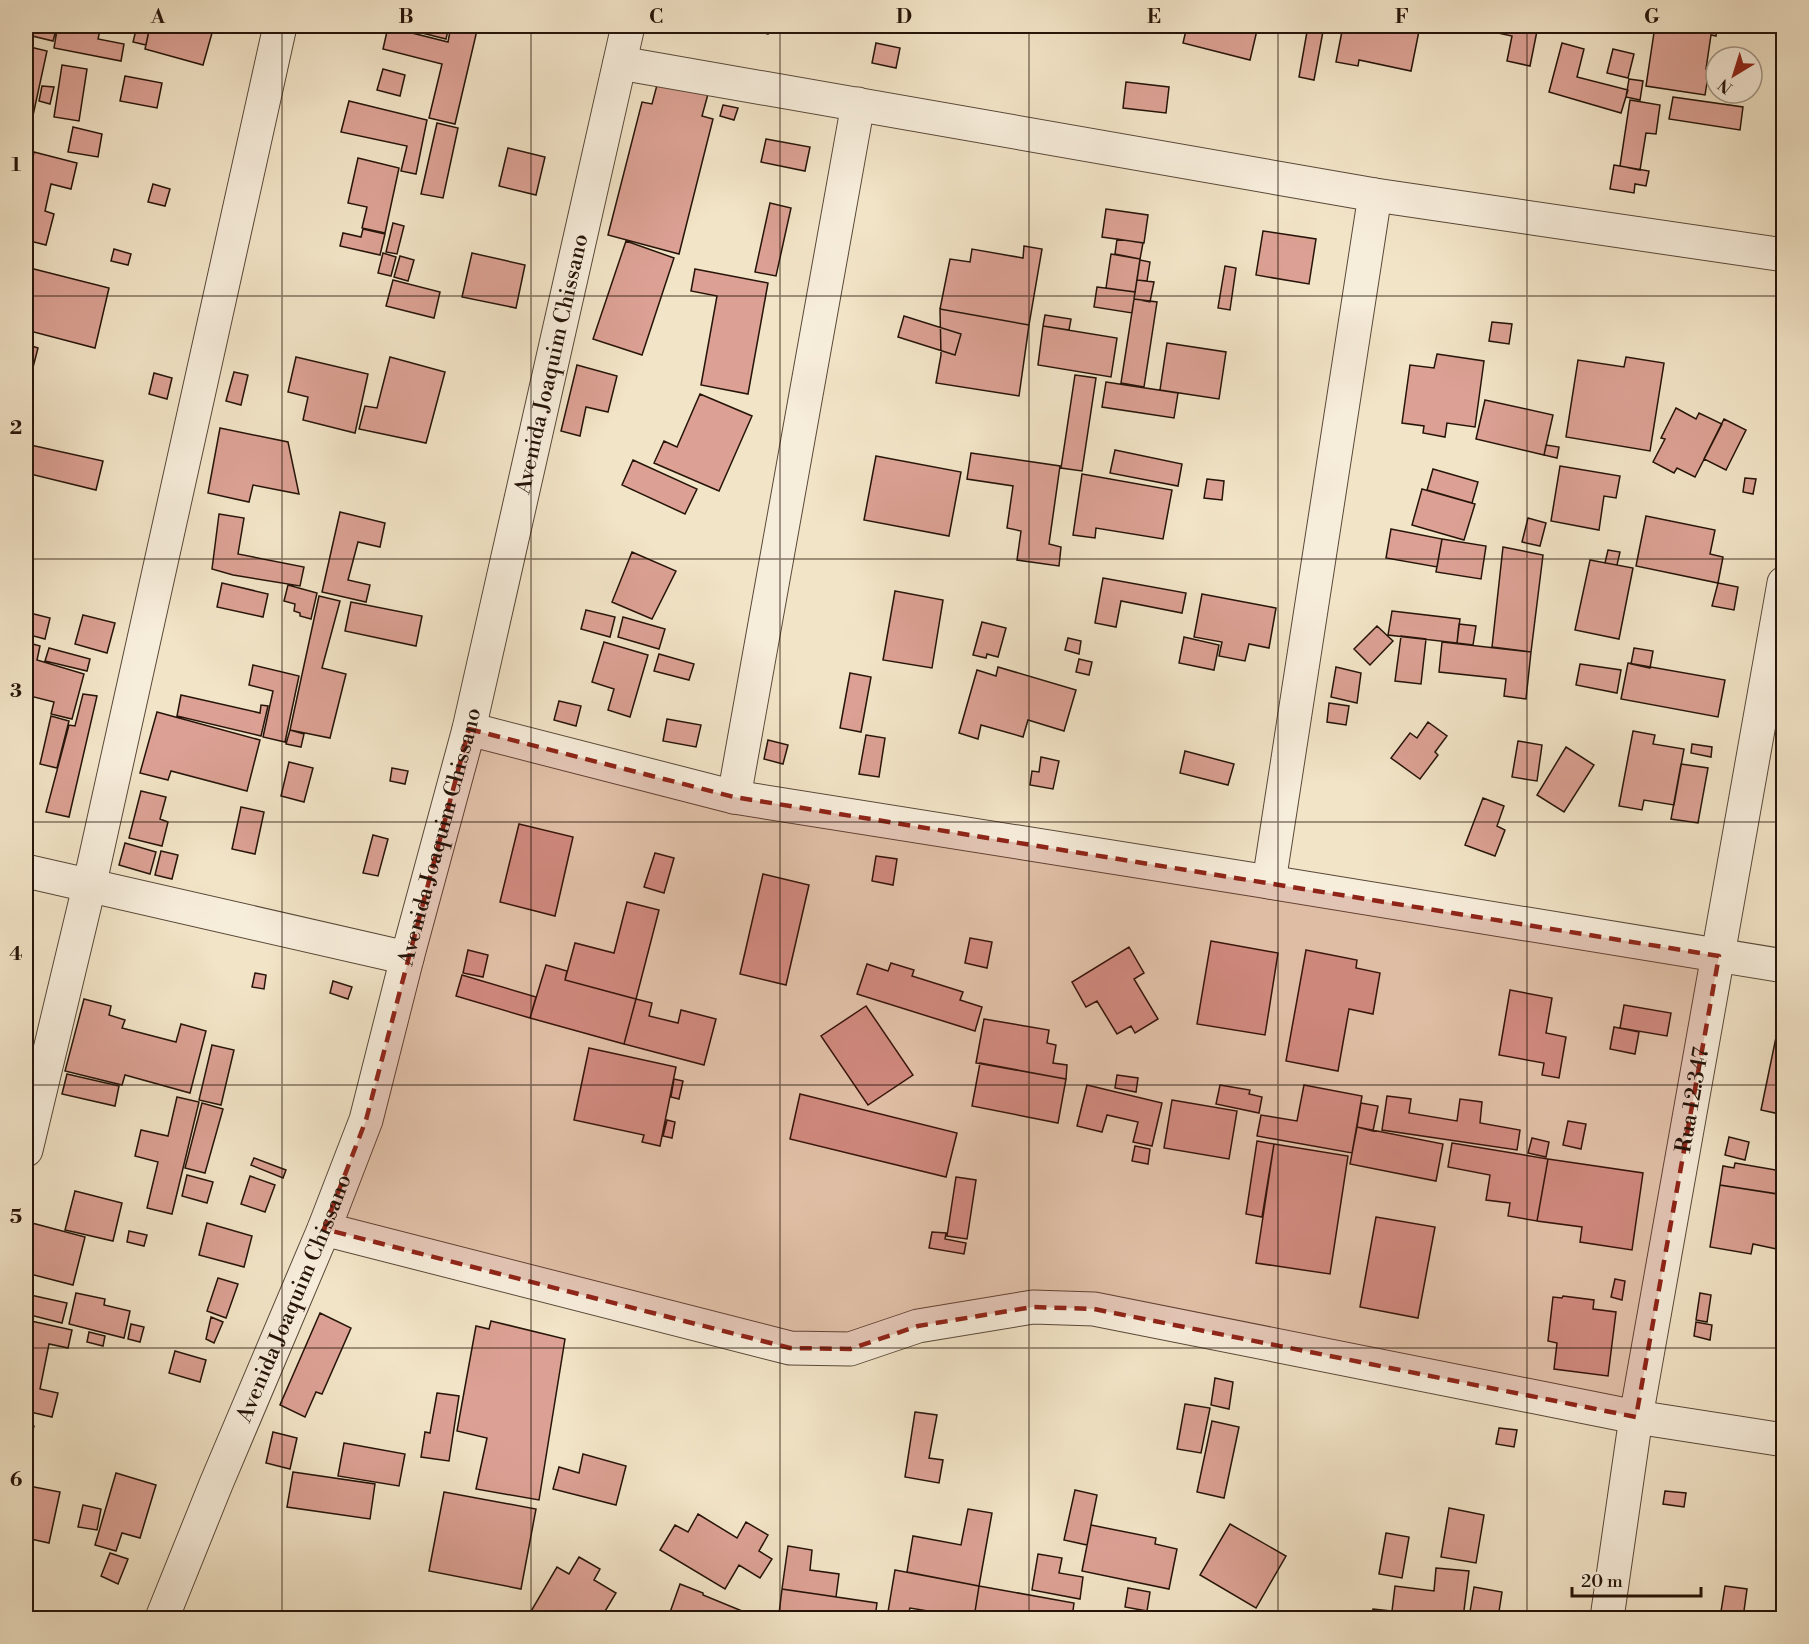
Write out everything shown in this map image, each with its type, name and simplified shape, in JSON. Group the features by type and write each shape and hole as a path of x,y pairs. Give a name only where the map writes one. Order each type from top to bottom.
{"street":[{"path":"26,1150 89,887 280,26"},
{"name":"Avenida Joaquim Chissano","path":"162,1618 324,1229 366,1120 469,729 628,26"},
{"path":"620,63 1375,195 1784,255"},
{"path":"734,797 858,104"},
{"path":"1269,882 1375,195"},
{"name":"Rua 12.347","path":"1607,1618 1636,1417 1784,583"},
{"path":"469,729 734,797 1784,966"},
{"path":"26,871 407,958"},
{"path":"324,1229 790,1348 850,1349 918,1326 1033,1307 1094,1309 1636,1417 1784,1440"}],"highlighted area":[{"path":"469,729 734,797 1719,956 1636,1417 1094,1309 1033,1307 918,1326 850,1349 790,1348 324,1229 366,1120"}],"building":[{"path":"26,26 57,26 53,41 32,36 30,43 26,42"},
{"path":"66,26 101,26 98,39 124,44 121,61 54,48 57,30 65,31"},
{"path":"137,26 150,26 146,45 133,42"},
{"path":"150,26 214,26 203,65 145,49"},
{"path":"416,26 449,26 446,39 414,31"},
{"path":"451,26 478,26 455,124 429,118 442,64 383,49 388,27 448,42"},
{"path":"739,26 771,26 768,34"},
{"path":"1187,26 1258,26 1250,60 1183,43"},
{"path":"1308,26 1324,26 1314,80 1299,77"},
{"path":"1343,26 1420,26 1411,71 1359,60 1358,66 1336,62"},
{"path":"1466,26 1538,26 1530,66 1507,61 1512,36"},
{"path":"1655,26 1717,26 1716,36 1711,35 1710,45 1704,45 1704,95 1646,86"},
{"path":"876,43 900,48 896,68 872,63"},
{"path":"1562,43 1584,49 1577,77 1628,90 1621,113 1549,92"},
{"path":"26,46 47,51 27,143 26,143"},
{"path":"1613,49 1634,54 1628,78 1607,73"},
{"path":"62,65 87,69 79,121 54,117"},
{"path":"383,69 405,75 400,96 377,90"},
{"path":"125,76 162,83 157,108 120,101"},
{"path":"1629,79 1643,81 1640,100 1626,97"},
{"path":"1126,82 1169,87 1166,113 1123,108"},
{"path":"657,85 708,94 702,116 713,119 679,254 608,235 642,102 652,104"},
{"path":"42,86 54,87 50,104 39,101"},
{"path":"1673,97 1704,101 1704,105 1743,107 1740,130 1669,119"},
{"path":"1630,100 1660,105 1656,134 1646,133 1640,170 1620,166"},
{"path":"349,101 427,120 416,174 401,171 407,146 341,132"},
{"path":"723,105 738,108 734,120 720,116"},
{"path":"437,123 458,128 443,198 421,194"},
{"path":"73,127 102,134 98,157 68,152"},
{"path":"766,139 810,147 805,171 761,162"},
{"path":"508,148 545,157 536,195 499,186"},
{"path":"34,152 77,163 71,189 51,184 45,211 54,214 46,245 26,240 26,190"},
{"path":"358,158 399,168 385,233 362,228 367,207 348,203"},
{"path":"1614,165 1649,171 1646,186 1635,184 1634,193 1610,189"},
{"path":"153,184 170,189 165,206 148,202"},
{"path":"770,203 791,208 776,276 755,272"},
{"path":"1106,209 1148,215 1144,243 1102,237"},
{"path":"393,223 404,226 397,254 386,252"},
{"path":"363,229 385,234 380,255 340,246 343,233 361,237"},
{"path":"1263,231 1316,239 1309,284 1256,275"},
{"path":"1117,239 1143,243 1140,259 1115,254"},
{"path":"626,241 674,258 642,355 593,339"},
{"path":"1024,246 1042,249 1029,325 940,309 950,259 970,262 972,249 1023,258"},
{"path":"114,249 131,254 128,265 111,261"},
{"path":"383,253 396,257 391,276 378,273"},
{"path":"472,253 525,265 516,308 462,297"},
{"path":"1111,254 1140,259 1135,292 1106,288"},
{"path":"400,256 414,260 408,281 394,277"},
{"path":"1140,260 1150,262 1147,281 1137,280"},
{"path":"1225,266 1236,268 1230,310 1218,308"},
{"path":"26,267 109,288 95,348 26,330"},
{"path":"695,269 768,283 748,394 701,385 717,296 691,291"},
{"path":"393,280 440,292 434,318 386,306"},
{"path":"1137,280 1154,282 1150,302 1134,299"},
{"path":"1097,287 1135,292 1132,313 1094,307"},
{"path":"1134,299 1157,302 1144,387 1121,383"},
{"path":"940,309 1029,325 1019,396 936,383 941,355"},
{"path":"1045,315 1071,319 1069,330 1043,326"},
{"path":"904,316 961,334 955,355 898,337"},
{"path":"1492,322 1512,324 1509,344 1489,341"},
{"path":"1043,326 1117,338 1111,377 1038,365"},
{"path":"1167,343 1226,352 1219,399 1160,390"},
{"path":"26,344 38,348 31,375 26,373"},
{"path":"1437,354 1484,361 1475,427 1447,423 1445,437 1423,433 1424,426 1402,423 1410,365 1434,368"},
{"path":"296,357 368,374 355,433 303,420 308,397 288,392"},
{"path":"390,357 445,372 426,443 359,429 365,406 377,408"},
{"path":"1626,357 1664,363 1650,451 1566,437 1578,360 1624,367"},
{"path":"577,365 617,376 608,412 586,407 580,436 561,431"},
{"path":"234,372 248,375 241,405 226,401"},
{"path":"154,373 172,378 167,399 149,394"},
{"path":"1075,375 1096,378 1082,471 1061,468"},
{"path":"1106,382 1178,393 1174,418 1102,407"},
{"path":"700,394 752,416 719,491 654,463 664,441 677,447"},
{"path":"1485,400 1553,415 1544,455 1476,439"},
{"path":"1676,408 1696,419 1699,413 1722,424 1695,477 1677,468 1674,473 1653,462 1665,439 1661,438"},
{"path":"1724,419 1746,430 1726,470 1704,459"},
{"path":"220,428 288,442 299,494 253,485 249,502 208,493"},
{"path":"26,444 103,461 96,490 26,473"},
{"path":"1546,445 1559,447 1557,458 1544,455"},
{"path":"1115,450 1182,464 1178,486 1110,473"},
{"path":"971,453 1060,466 1049,544 1061,547 1059,566 1017,560 1021,531 1007,528 1013,486 967,479"},
{"path":"876,456 961,472 949,536 864,520"},
{"path":"633,460 697,489 685,514 622,485"},
{"path":"1560,466 1620,476 1616,498 1604,496 1599,530 1551,521"},
{"path":"1433,469 1478,482 1472,503 1427,490"},
{"path":"1082,474 1172,490 1163,539 1096,528 1095,538 1073,535"},
{"path":"1745,478 1756,479 1753,494 1743,492"},
{"path":"1207,479 1224,481 1222,500 1204,498"},
{"path":"1422,489 1475,504 1464,540 1412,525"},
{"path":"340,512 385,523 380,547 358,542 348,580 370,585 366,602 322,592"},
{"path":"219,514 244,518 238,554 304,567 300,586 233,575 212,569"},
{"path":"1646,516 1715,530 1710,554 1723,557 1718,583 1636,566"},
{"path":"1528,518 1546,523 1540,546 1522,542"},
{"path":"1391,529 1442,539 1437,567 1386,558"},
{"path":"1442,539 1486,546 1481,579 1436,572"},
{"path":"1503,547 1543,555 1531,652 1492,647"},
{"path":"1608,550 1620,552 1617,565 1605,563"},
{"path":"632,552 676,571 652,619 612,602"},
{"path":"1590,560 1633,568 1619,639 1575,630"},
{"path":"1103,578 1186,593 1182,613 1121,601 1116,627 1095,623"},
{"path":"222,583 268,594 263,617 217,607"},
{"path":"1718,583 1738,587 1734,610 1712,606"},
{"path":"288,585 317,593 311,619 300,616 300,613 294,611 295,604 284,601"},
{"path":"895,591 943,600 932,668 883,660"},
{"path":"1202,594 1276,608 1269,648 1249,644 1245,661 1219,656 1222,642 1194,637"},
{"path":"319,596 340,601 322,668 346,674 330,738 290,730"},
{"path":"351,602 422,616 416,646 345,631"},
{"path":"586,610 615,617 610,637 581,629"},
{"path":"1392,611 1460,619 1457,643 1388,635"},
{"path":"26,612 50,618 45,639 26,634"},
{"path":"83,615 115,623 107,653 75,644"},
{"path":"623,617 665,629 659,649 618,637"},
{"path":"982,622 1006,628 998,657 987,654 986,658 973,655"},
{"path":"1459,624 1476,626 1473,645 1457,643"},
{"path":"1377,626 1393,641 1370,665 1354,649"},
{"path":"1401,636 1426,639 1421,684 1395,681"},
{"path":"1184,637 1219,645 1214,670 1179,663"},
{"path":"1068,638 1081,641 1079,654 1065,650"},
{"path":"26,642 40,646 37,660 84,674 72,719 51,714 54,702 26,695"},
{"path":"604,642 648,655 630,717 608,710 614,689 592,682"},
{"path":"1442,642 1531,652 1526,699 1504,696 1506,679 1439,672"},
{"path":"49,648 90,659 87,671 45,661"},
{"path":"1634,648 1653,651 1650,668 1631,664"},
{"path":"659,654 694,664 689,680 654,671"},
{"path":"1079,659 1092,662 1089,675 1076,672"},
{"path":"1628,663 1725,680 1718,717 1621,699"},
{"path":"1580,664 1621,670 1617,693 1576,685"},
{"path":"253,665 299,676 285,742 263,737 273,691 249,685"},
{"path":"998,667 1076,690 1064,731 1028,720 1023,737 981,725 978,739 959,733 977,670 996,676"},
{"path":"1336,667 1361,673 1357,703 1331,697"},
{"path":"850,673 871,677 861,732 840,728"},
{"path":"83,694 97,696 69,817 46,812 69,725 75,726"},
{"path":"181,695 260,713 261,705 268,706 261,736 177,716"},
{"path":"559,701 581,706 576,726 554,720"},
{"path":"1329,703 1349,706 1346,725 1327,722"},
{"path":"157,712 260,740 247,791 171,771 168,780 140,773"},
{"path":"51,716 69,721 57,768 40,764"},
{"path":"667,719 701,725 696,747 663,741"},
{"path":"1428,722 1447,736 1435,752 1438,755 1420,779 1391,758 1410,733 1417,738"},
{"path":"290,730 304,734 301,747 286,744"},
{"path":"1633,731 1655,735 1653,744 1684,749 1674,805 1644,800 1642,810 1619,806"},
{"path":"866,735 885,738 879,777 859,774"},
{"path":"768,740 788,745 783,764 764,759"},
{"path":"1518,741 1542,745 1537,781 1512,777"},
{"path":"1692,744 1712,747 1711,757 1691,753"},
{"path":"1566,747 1594,765 1564,812 1537,795"},
{"path":"1185,751 1234,764 1228,785 1180,773"},
{"path":"1041,757 1059,761 1053,789 1030,785 1032,771 1039,772"},
{"path":"289,762 313,768 304,802 281,796"},
{"path":"1681,764 1708,768 1698,823 1671,819"},
{"path":"392,768 408,771 405,784 390,781"},
{"path":"141,791 166,797 160,819 168,822 162,846 129,838"},
{"path":"1483,798 1504,806 1497,826 1505,830 1495,856 1465,845"},
{"path":"241,807 264,812 255,854 232,849"},
{"path":"519,824 573,837 555,916 500,902"},
{"path":"373,835 388,839 378,876 363,873"},
{"path":"125,843 156,852 150,874 119,865"},
{"path":"161,851 178,855 172,879 155,875"},
{"path":"655,853 674,858 664,893 644,887"},
{"path":"876,856 897,859 893,885 872,881"},
{"path":"763,874 809,885 786,985 740,974"},
{"path":"627,902 659,910 636,999 565,980 575,943 614,953"},
{"path":"970,938 992,942 987,968 965,963"},
{"path":"1211,941 1278,953 1265,1035 1197,1024"},
{"path":"1129,947 1144,973 1134,979 1158,1019 1135,1033 1131,1026 1117,1034 1097,1001 1086,1007 1072,982"},
{"path":"468,950 488,955 483,977 463,973"},
{"path":"1306,950 1357,960 1356,968 1380,973 1373,1014 1349,1009 1338,1071 1286,1061"},
{"path":"891,963 914,970 912,976 963,992 960,1000 982,1007 975,1031 857,994 867,964 888,971"},
{"path":"546,965 567,971 565,980 636,999 624,1044 530,1018"},
{"path":"255,973 266,975 264,989 252,987"},
{"path":"462,975 536,997 530,1018 456,996"},
{"path":"333,981 352,987 348,999 330,993"},
{"path":"1510,990 1552,998 1546,1033 1566,1037 1559,1078 1542,1075 1544,1063 1499,1055"},
{"path":"84,999 111,1006 109,1015 125,1020 122,1028 176,1042 181,1024 206,1031 190,1093 125,1075 122,1085 65,1071"},
{"path":"636,999 652,1003 649,1016 678,1023 681,1010 716,1019 704,1065 624,1044"},
{"path":"1624,1005 1671,1013 1667,1036 1620,1028"},
{"path":"866,1006 913,1075 868,1105 821,1036"},
{"path":"1780,1018 1784,1019 1784,1115 1761,1110"},
{"path":"984,1019 1049,1030 1047,1043 1056,1045 1053,1063 1067,1065 1066,1079 976,1063"},
{"path":"1614,1027 1639,1032 1635,1054 1610,1049"},
{"path":"212,1045 234,1050 221,1105 199,1100"},
{"path":"589,1048 676,1067 660,1146 642,1142 644,1135 574,1120"},
{"path":"980,1063 1066,1079 1058,1123 972,1106"},
{"path":"67,1074 119,1086 115,1106 62,1094"},
{"path":"1117,1075 1138,1078 1136,1092 1115,1088"},
{"path":"674,1079 683,1081 679,1099 671,1097"},
{"path":"1087,1085 1162,1103 1152,1146 1133,1142 1138,1122 1107,1115 1102,1132 1077,1126"},
{"path":"1220,1085 1250,1090 1249,1094 1262,1097 1259,1113 1216,1104"},
{"path":"1304,1085 1362,1096 1352,1153 1257,1136 1261,1115 1297,1121"},
{"path":"800,1094 957,1133 946,1177 790,1139"},
{"path":"1387,1096 1411,1099 1409,1113 1457,1121 1460,1099 1482,1102 1480,1123 1520,1130 1517,1150 1382,1130"},
{"path":"177,1097 199,1102 172,1214 147,1208 158,1162 135,1156 141,1130 168,1136"},
{"path":"1172,1100 1237,1111 1229,1159 1164,1148"},
{"path":"202,1103 223,1109 205,1173 185,1168"},
{"path":"1361,1103 1378,1106 1373,1131 1357,1127"},
{"path":"667,1120 675,1122 672,1138 663,1136"},
{"path":"1568,1121 1586,1124 1581,1149 1563,1145"},
{"path":"1357,1127 1443,1144 1436,1181 1350,1164"},
{"path":"1729,1137 1749,1142 1745,1160 1725,1155"},
{"path":"1532,1138 1549,1142 1546,1157 1528,1153"},
{"path":"1257,1141 1274,1144 1262,1217 1246,1214"},
{"path":"1452,1143 1548,1159 1537,1221 1508,1216 1510,1203 1486,1200 1490,1175 1448,1167"},
{"path":"1274,1144 1348,1156 1330,1274 1256,1263"},
{"path":"1135,1146 1150,1149 1148,1164 1132,1161"},
{"path":"254,1158 286,1170 283,1178 251,1165"},
{"path":"1548,1159 1643,1173 1632,1250 1580,1242 1582,1227 1537,1221"},
{"path":"1735,1163 1782,1171 1784,1164 1784,1195 1720,1185 1723,1166 1734,1168"},
{"path":"187,1175 213,1182 207,1203 182,1196"},
{"path":"250,1176 275,1185 265,1212 241,1204"},
{"path":"956,1177 976,1180 967,1239 947,1236"},
{"path":"1720,1185 1784,1195 1784,1236 1781,1250 1753,1244 1751,1254 1710,1247"},
{"path":"75,1191 122,1203 113,1241 65,1230"},
{"path":"1376,1217 1435,1227 1418,1318 1360,1307"},
{"path":"32,1223 85,1237 73,1285 26,1273 26,1247"},
{"path":"207,1223 252,1236 244,1267 199,1255"},
{"path":"129,1231 147,1235 144,1246 127,1242"},
{"path":"932,1232 946,1233 945,1239 966,1243 964,1254 929,1248"},
{"path":"218,1278 238,1284 226,1318 207,1311"},
{"path":"1615,1279 1625,1281 1622,1300 1611,1297"},
{"path":"76,1293 105,1299 104,1305 130,1311 124,1338 69,1324"},
{"path":"1700,1293 1711,1295 1707,1322 1696,1320"},
{"path":"26,1294 67,1303 62,1323 26,1314"},
{"path":"1563,1296 1594,1300 1593,1309 1616,1312 1608,1376 1554,1369 1557,1343 1548,1341 1553,1297 1562,1298"},
{"path":"320,1313 351,1328 322,1394 316,1392 305,1417 280,1405"},
{"path":"211,1317 223,1322 214,1343 206,1339"},
{"path":"31,1321 72,1330 68,1348 49,1344 40,1389 58,1393 52,1417 26,1411 26,1344"},
{"path":"491,1321 565,1339 539,1500 476,1489 487,1438 457,1431 476,1326 489,1329"},
{"path":"1696,1322 1712,1325 1710,1340 1694,1336"},
{"path":"131,1324 144,1327 140,1342 128,1339"},
{"path":"89,1332 105,1336 103,1346 87,1342"},
{"path":"175,1351 206,1360 200,1382 169,1373"},
{"path":"1215,1378 1233,1382 1229,1409 1211,1405"},
{"path":"437,1393 459,1396 449,1461 421,1457 425,1432 430,1433"},
{"path":"1185,1404 1210,1408 1201,1453 1177,1449"},
{"path":"915,1412 937,1415 929,1458 943,1460 939,1483 905,1477"},
{"path":"1212,1421 1239,1427 1224,1498 1197,1492"},
{"path":"26,1424 34,1426 26,1455"},
{"path":"1499,1428 1517,1430 1514,1447 1496,1444"},
{"path":"273,1432 297,1438 290,1469 266,1463"},
{"path":"344,1443 405,1454 399,1486 338,1476"},
{"path":"583,1454 626,1466 616,1505 553,1489 559,1467 579,1473"},
{"path":"293,1472 375,1484 370,1519 287,1507"},
{"path":"116,1473 156,1485 140,1538 122,1533 116,1551 95,1545"},
{"path":"29,1486 60,1492 49,1543 26,1538 26,1503"},
{"path":"1075,1490 1097,1495 1087,1545 1064,1540"},
{"path":"1665,1491 1686,1493 1684,1507 1663,1504"},
{"path":"444,1492 536,1509 521,1589 429,1571"},
{"path":"83,1505 101,1509 97,1530 78,1527"},
{"path":"1449,1508 1484,1515 1476,1563 1441,1557"},
{"path":"968,1509 992,1513 979,1586 907,1572 913,1536 961,1545"},
{"path":"698,1514 737,1538 746,1522 768,1535 759,1551 772,1559 760,1578 739,1565 725,1589 660,1550 675,1525 688,1532"},
{"path":"1230,1524 1286,1556 1256,1608 1200,1575"},
{"path":"1091,1525 1156,1538 1155,1544 1177,1549 1169,1589 1082,1571"},
{"path":"1386,1533 1409,1537 1402,1578 1379,1574"},
{"path":"788,1546 812,1550 810,1570 839,1574 836,1597 782,1589"},
{"path":"110,1553 128,1559 118,1584 101,1576"},
{"path":"1038,1554 1062,1558 1059,1573 1083,1577 1080,1599 1032,1590"},
{"path":"579,1557 600,1569 594,1580 616,1593 601,1618 527,1618 557,1567 569,1574"},
{"path":"1436,1568 1469,1571 1463,1618 1371,1618 1373,1609 1392,1611 1395,1586 1434,1591"},
{"path":"895,1570 979,1586 974,1618 952,1618 952,1615 910,1608 907,1618 887,1618"},
{"path":"680,1584 703,1593 703,1595 759,1618 668,1618"},
{"path":"979,1586 1074,1603 1072,1618 974,1618"},
{"path":"1725,1586 1747,1589 1743,1618 1720,1618"},
{"path":"1474,1587 1502,1592 1498,1618 1469,1618"},
{"path":"1128,1588 1150,1592 1147,1611 1125,1607"},
{"path":"782,1589 877,1603 875,1618 784,1618 785,1615 779,1614"}]}
